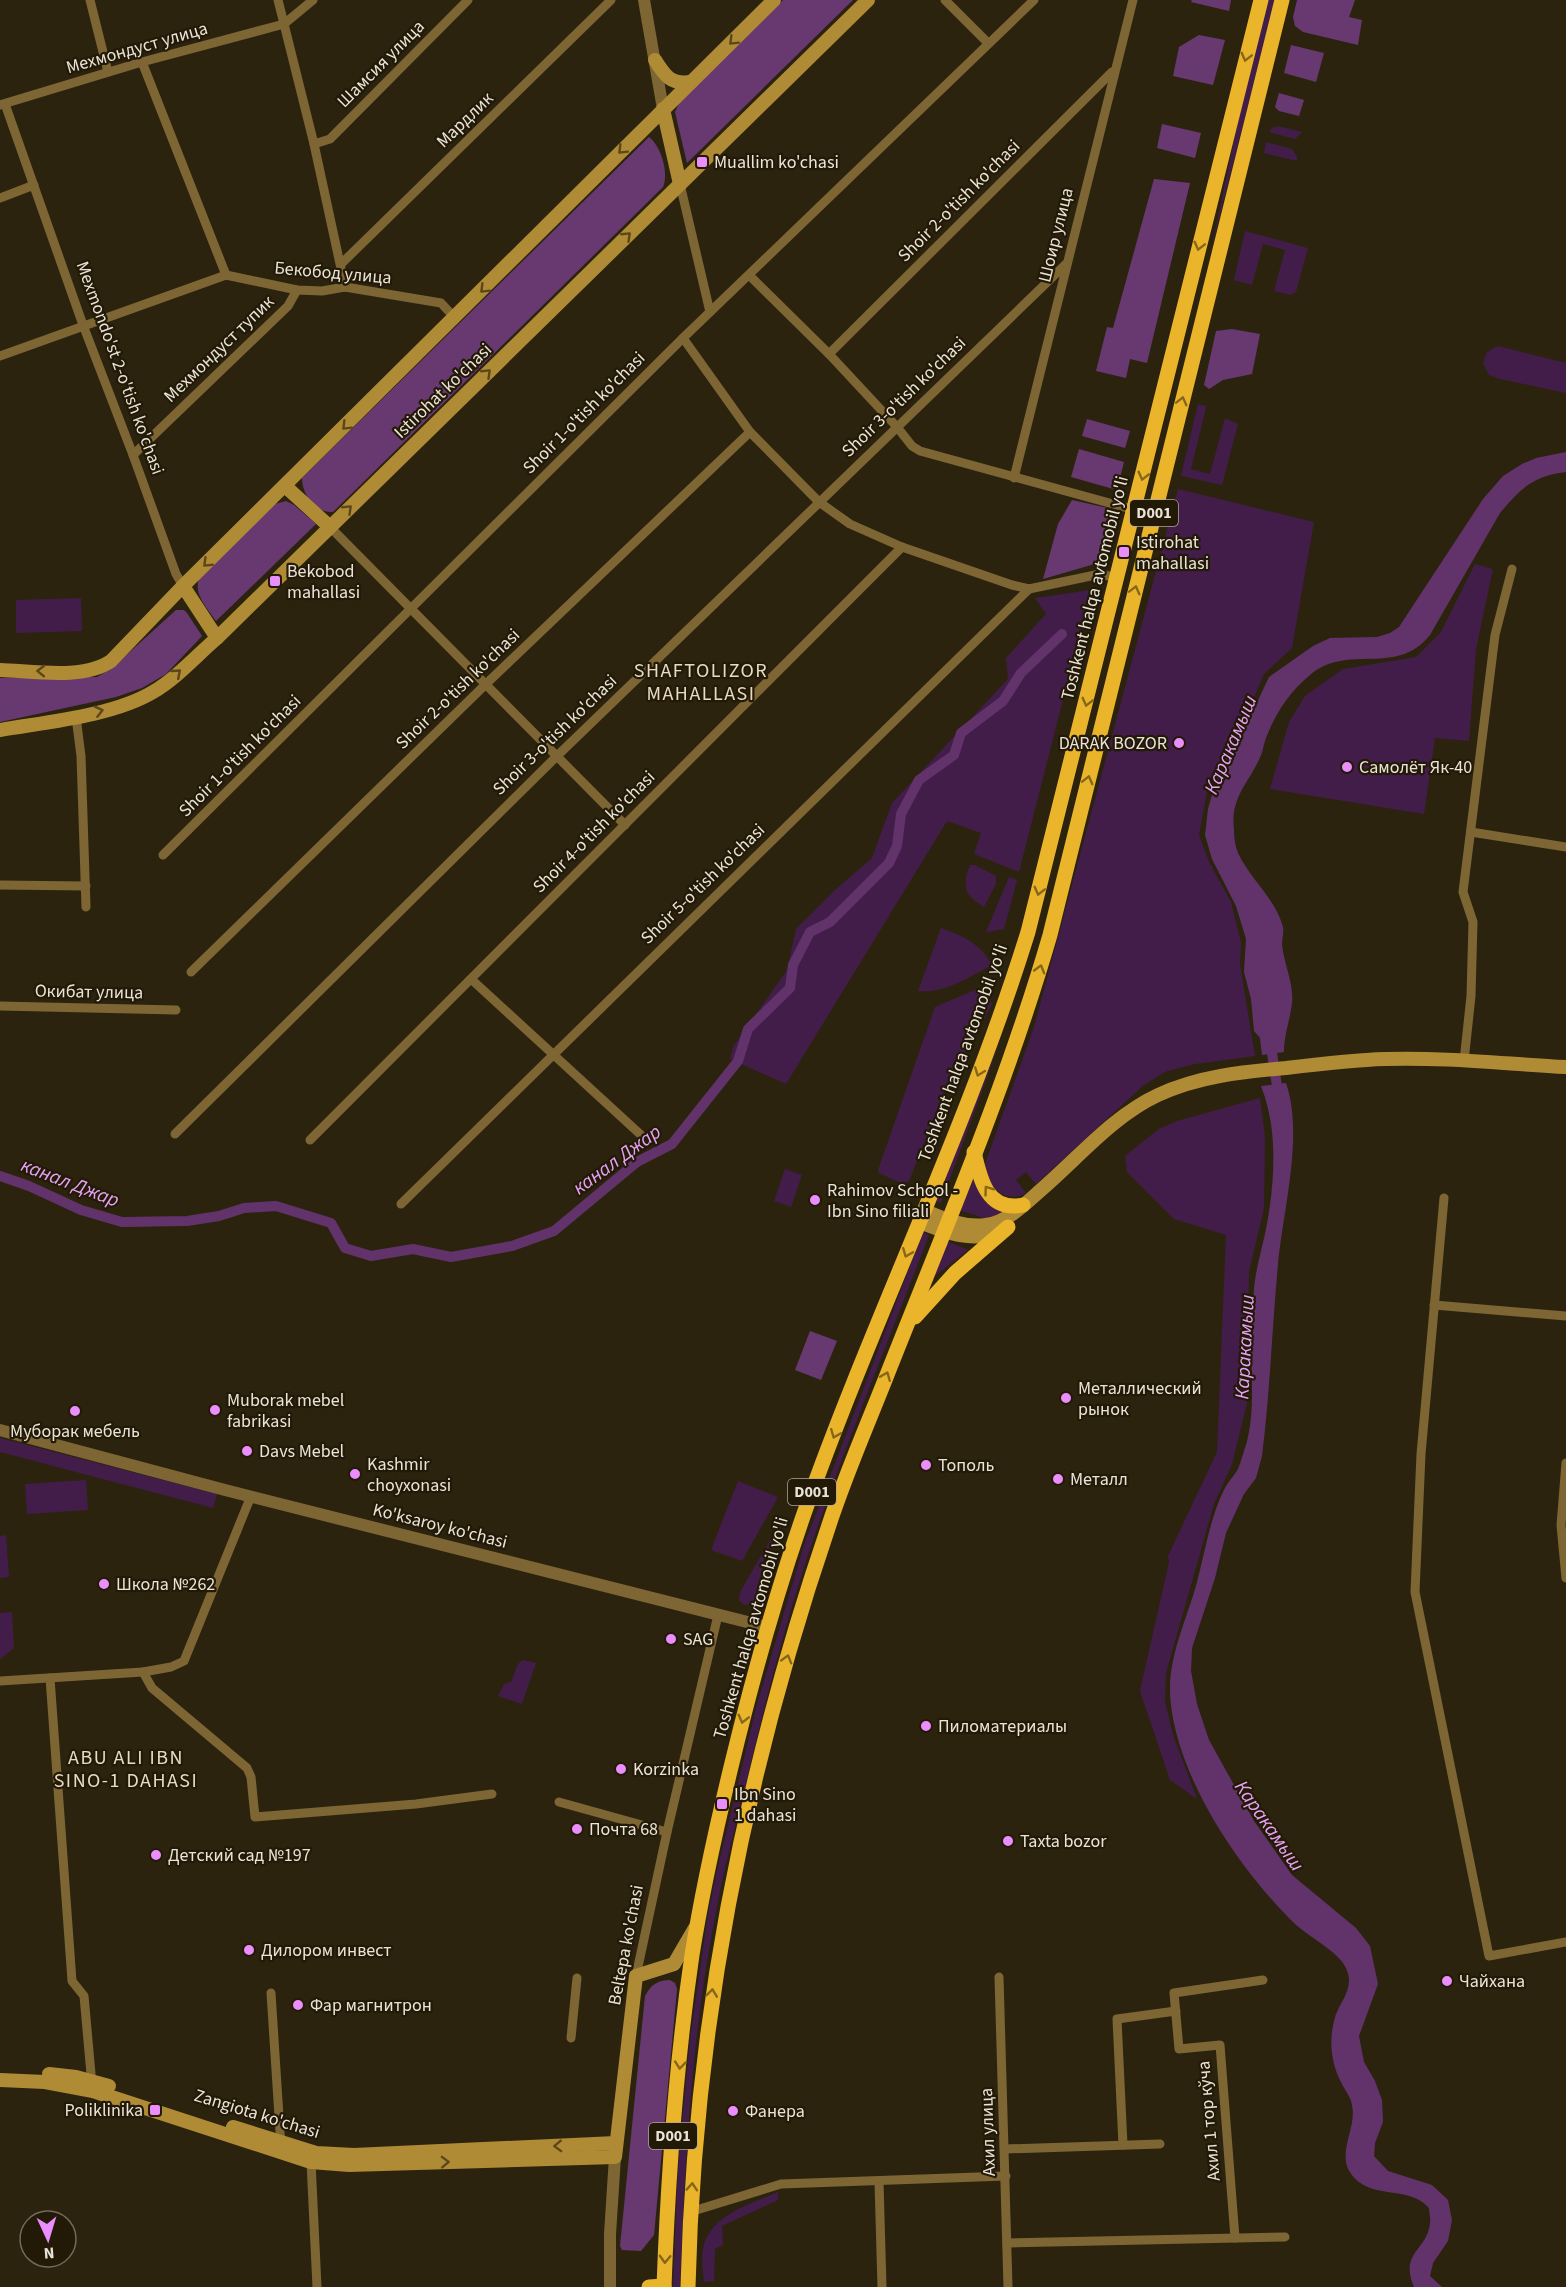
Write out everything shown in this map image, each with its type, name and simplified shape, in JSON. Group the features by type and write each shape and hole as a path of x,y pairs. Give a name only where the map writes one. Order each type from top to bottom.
{"highway":[{"name":"Toshkent halqa avtomobil yo'li","path":"659,2287 676,2099 697,1923 722,1804 767,1627 813,1489 1000,1017 1028,932 1261,0"},
{"name":"D001","path":"688,2287 690,2212 700,2093 715,1974 745,1821 797,1626 829,1522 1023,1024 1050,935 1282,0"},
{"path":"1186,295 1207,299"},
{"path":"1000,1017 1023,1024"},
{"path":"974,1152 980,1175 989,1194 1004,1205 1014,1207 1023,1205"},
{"path":"904,1331 955,1272 1008,1227"}],"main road":[{"path":"0,670 82,672 101,668 120,653 183,586 774,0"},
{"name":"Istirohat ko'chasi","path":"0,730 76,717 128,704 154,692 176,675 217,638 868,0"},
{"path":"655,60 664,76 672,82 692,82"},
{"path":"663,109 680,184"},
{"path":"285,486 330,527"},
{"name":"Mexmondo'st 2-o'tish ko'chasi","path":"183,586 217,638"},
{"path":"945,1226 989,1225 1005,1219 1109,1128 1140,1105 1165,1092 1191,1083 1245,1074 1315,1068 1464,1061 1566,1067"},
{"path":"922,1217 945,1226 958,1236 978,1237 996,1233 1008,1227 1117,1131 1146,1110 1195,1087 1245,1074"},
{"path":"636,1976 674,1964 697,1923"},
{"path":"674,1964 688,1986"},
{"name":"Beltepa ko'chasi","path":"616,2150 636,1976"},
{"name":"Zangiota ko'chasi","path":"0,2071 60,2074 281,2148 311,2162 349,2165 616,2150"},
{"name":"Zangiota ko'chasi","path":"0,2080 92,2085"},
{"name":"Zangiota ko'chasi","path":"281,2148 316,2153 354,2154 616,2150"}],"street":[{"path":"90,0 108,72"},
{"path":"278,0 314,144 345,287"},
{"path":"284,24 313,0"},
{"name":"Шамсия улица","path":"314,144 330,139 468,0"},
{"name":"Мардлик","path":"341,264 611,0"},
{"path":"644,0 663,109"},
{"path":"945,0 988,43"},
{"name":"Shoir 1-o'tish ko'chasi","path":"163,855 683,338 750,276 1034,0"},
{"name":"Шоир улица","path":"1014,478 1133,0"},
{"name":"Мехмондуст улица","path":"2,104 142,62 284,24"},
{"path":"0,356 226,275 142,62"},
{"name":"Shoir 2-o'tish ko'chasi","path":"828,354 1114,70"},
{"name":"Mexmondo'st 2-o'tish ko'chasi","path":"2,104 34,185 83,325 176,574 183,586"},
{"path":"680,184 710,312"},
{"path":"0,198 34,185"},
{"name":"Shoir 3-o'tish ko'chasi","path":"175,1134 557,756 1066,264"},
{"name":"Бекобод улица","path":"226,275 297,290 322,291 345,287 441,303 455,318"},
{"path":"750,276 828,354 897,427 905,439 920,451 1135,510"},
{"name":"Мехмондуст тупик","path":"133,455 288,306 297,290"},
{"path":"683,338 750,432 819,502 850,524 902,547 1029,589 1100,574 1118,578"},
{"name":"Shoir 2-o'tish ko'chasi","path":"190,972 486,684 750,432"},
{"path":"330,527 625,825"},
{"name":"Shoir 4-o'tish ko'chasi","path":"310,1140 902,547"},
{"path":"1464,1061 1471,996 1473,922 1463,892 1495,635 1512,569"},
{"name":"Shoir 5-o'tish ko'chasi","path":"401,1204 1029,589"},
{"path":"76,717 81,756 86,907"},
{"path":"1471,832 1566,847"},
{"path":"0,885 86,886"},
{"path":"471,979 641,1135"},
{"name":"Окибат улица","path":"0,1006 176,1010"},
{"path":"1444,1198 1421,1454 1415,1592 1489,1956 1566,1942"},
{"path":"1434,1305 1566,1316"},
{"name":"Ko'ksaroy ko'chasi","path":"0,1430 767,1627"},
{"path":"1566,1463 1561,1526 1566,1578"},
{"path":"0,1681 143,1672 171,1667 184,1661 251,1496"},
{"name":"Beltepa ko'chasi","path":"636,1976 666,1832 718,1615"},
{"path":"143,1672 152,1688 247,1768 251,1777 255,1817 416,1804 492,1794"},
{"path":"50,1678 72,1981 84,1996 92,2085"},
{"path":"559,1802 666,1832"},
{"name":"Ахил улица","path":"999,1977 1008,2287"},
{"path":"572,2038 577,1978"},
{"path":"1123,2145 1117,2019 1176,2010 1174,1993 1263,1980"},
{"path":"271,1994 281,2148"},
{"name":"Ахил 1 тор кўча","path":"1176,2010 1179,2049 1220,2045 1235,2238"},
{"path":"1005,2149 1160,2144"},
{"name":"Beltepa ko'chasi","path":"610,2287 610,2234 616,2150"},
{"path":"311,2162 317,2287"},
{"path":"690,2212 781,2184 1006,2176"},
{"path":"879,2182 882,2287"},
{"path":"1007,2243 1285,2237"}],"shaded area":[{"path":"783,0 853,0 687,163 675,112 680,101"},
{"path":"1192,0 1231,0 1229,11 1191,2"},
{"path":"1268,0 1275,0 1212,246 1241,107"},
{"path":"1297,0 1355,0 1349,17 1362,20 1358,45 1303,32 1295,26 1293,17"},
{"path":"1199,35 1225,40 1213,85 1173,76 1179,47"},
{"path":"1291,45 1324,53 1316,82 1284,73"},
{"path":"1279,93 1304,100 1299,116 1279,111 1275,107"},
{"path":"1162,124 1201,133 1195,158 1157,148"},
{"path":"1278,126 1302,132 1295,139 1269,132"},
{"path":"649,137 663,160 665,181 663,187 333,512 326,512 315,506 304,491 302,478"},
{"path":"1266,142 1292,149 1297,161 1264,153"},
{"path":"1154,179 1190,183 1147,363 1130,359 1126,378 1096,371 1107,327 1113,328"},
{"path":"1245,231 1308,248 1296,292 1291,295 1274,291 1285,250 1263,244 1252,285 1234,280"},
{"path":"1232,329 1260,334 1252,374 1223,380 1209,389 1204,385 1216,331"},
{"path":"1498,346 1566,363 1566,393 1489,375 1483,363 1487,352"},
{"path":"1198,404 1206,406 1191,469 1210,474 1225,418 1238,424 1222,485 1181,476"},
{"path":"1087,419 1130,431 1125,448 1082,436"},
{"path":"1079,449 1124,462 1117,490 1071,477"},
{"path":"1566,452 1566,472 1536,480 1521,490 1500,513 1430,635 1416,648 1402,655 1387,658 1340,661 1325,666 1310,675 1296,688 1274,720 1261,755 1238,799 1234,818 1234,839 1238,853 1274,907 1283,927 1283,952 1292,989 1284,1052 1262,1055 1260,1038 1254,1031 1251,999 1244,972 1246,939 1236,906 1212,859 1205,835 1208,809 1223,760 1245,728 1269,677 1313,646 1330,638 1377,637 1399,627 1483,499 1503,476 1536,458"},
{"path":"1178,489 1314,522 1292,648 1264,674 1241,727 1209,781 1199,835 1209,862 1231,902 1241,943 1240,965 1255,1056 1195,1064 1167,1071 1145,1084 1036,1184 1026,1172 1016,1180 1026,1193 1011,1197 1004,1195 993,1186 985,1164 1034,1027"},
{"path":"1072,500 1112,509 1098,563 1043,579 1058,524"},
{"path":"286,501 316,524 216,621 200,596 199,579 275,504"},
{"path":"1475,564 1493,569 1476,649 1469,741 1435,738 1424,814 1270,789 1289,722 1305,696 1343,669 1416,657 1441,632"},
{"path":"1091,590 1019,872 974,854 981,833 947,821 786,1084 730,1059 733,1047 787,970 796,929 835,890 872,858 892,803 1008,679 1006,658 1046,614 1035,598"},
{"path":"81,598 82,631 16,633 16,600"},
{"path":"176,610 184,610 187,613 202,636 166,674 142,688 116,697 0,722 0,678 97,677 111,669"},
{"path":"970,865 975,865 996,876 996,884 984,907 972,898 966,889"},
{"path":"1009,877 1017,880 1004,929 986,932"},
{"path":"941,928 970,941 982,951 992,965 947,987 918,991"},
{"path":"977,989 988,994 992,1004 951,1074 909,1181 903,1184 879,1173 878,1170 935,1007"},
{"path":"1001,1039 941,1203 936,1201"},
{"path":"1286,1083 1291,1103 1293,1149 1278,1264 1262,1456 1256,1478 1244,1494 1226,1533 1215,1578 1192,1648 1191,1671 1197,1704 1209,1740 1254,1821 1292,1875 1356,1928 1370,1946 1378,1984 1359,2036 1364,2062 1375,2081 1382,2100 1383,2122 1375,2143 1374,2156 1388,2171 1432,2185 1448,2200 1452,2220 1448,2241 1433,2263 1430,2276 1442,2287 1414,2287 1410,2275 1412,2258 1428,2232 1429,2208 1412,2197 1366,2186 1351,2173 1347,2164 1347,2145 1353,2115 1352,2105 1335,2067 1331,2045 1336,2014 1348,1989 1349,1976 1346,1968 1337,1956 1294,1923 1253,1877 1234,1851 1200,1794 1186,1764 1171,1705 1171,1673 1174,1658 1197,1582 1211,1524 1224,1490 1238,1469 1249,1430 1252,1400 1251,1340 1254,1286 1267,1224 1273,1172 1270,1119 1261,1086"},
{"path":"1260,1098 1265,1137 1264,1208 1249,1272 1247,1403 1232,1464 1214,1504 1166,1673 1165,1701 1173,1735 1197,1799 1170,1780 1140,1691 1169,1562 1168,1556 1217,1452 1226,1235 1174,1219 1127,1172 1125,1156 1159,1129 1177,1121"},
{"path":"785,1169 802,1175 791,1207 774,1201"},
{"path":"974,1178 985,1199 993,1207 1004,1212 987,1219 959,1210"},
{"path":"923,1232 929,1235 837,1472 809,1552 767,1696 725,1867 700,2009 687,2148 680,2287 673,2287 678,2167 690,2040 708,1914 717,1871 756,1708 804,1545"},
{"path":"947,1241 968,1250 932,1278"},
{"path":"810,1331 837,1341 821,1380 795,1370"},
{"path":"0,1438 217,1494 213,1508 0,1452"},
{"path":"86,1480 88,1510 27,1514 25,1484"},
{"path":"738,1481 778,1497 742,1561 711,1550"},
{"path":"782,1520 762,1563 758,1596 751,1604 744,1605 739,1600 740,1592"},
{"path":"6,1535 9,1577 0,1578 0,1536"},
{"path":"12,1612 14,1648 0,1659 0,1613"},
{"path":"523,1660 536,1663 522,1704 498,1696 504,1684 511,1682 518,1664"},
{"path":"670,1980 675,1983 677,1989 654,2235 641,2251 622,2250 620,2246 645,1996 655,1984"},
{"path":"778,2192 778,2200 722,2226 723,2245 715,2249 714,2281 704,2282 703,2249 713,2227 744,2206"}],"waterway":[{"name":"канал Джар","path":"0,1176 29,1186 81,1210 122,1222 187,1221 219,1216 244,1208 276,1206 331,1223 345,1248 371,1256 413,1249 451,1257 512,1246 554,1231 637,1162 672,1144 738,1061 748,1029 790,988 793,965 810,932 830,922 889,863 897,846 901,814 919,780 954,755 961,733 1003,701 1021,673 1062,634"},
{"name":"Каракамыш","path":"1270,1040 1279,1099"}],"place":[{"name":"Muallim ko'chasi","path":"702,162"},
{"name":"Istirohat mahallasi","path":"1124,552"},
{"name":"Bekobod mahallasi","path":"275,581"},
{"name":"DARAK BOZOR","path":"1179,743"},
{"name":"Самолёт Як-40","path":"1347,767"},
{"name":"Rahimov School - Ibn Sino filiali","path":"815,1200"},
{"name":"Металлический рынок","path":"1066,1398"},
{"name":"Muborak mebel fabrikasi","path":"215,1410"},
{"name":"Муборак мебель","path":"75,1411"},
{"name":"Davs Mebel","path":"247,1451"},
{"name":"Тополь","path":"926,1465"},
{"name":"Kashmir choyxonasi","path":"355,1474"},
{"name":"Металл","path":"1058,1479"},
{"name":"Школа №262","path":"104,1584"},
{"name":"SAG","path":"671,1639"},
{"name":"Пиломатериалы","path":"926,1726"},
{"name":"Korzinka","path":"621,1769"},
{"name":"Ibn Sino 1 dahasi","path":"722,1804"},
{"name":"Почта 68","path":"577,1829"},
{"name":"Taxta bozor","path":"1008,1841"},
{"name":"Детский сад №197","path":"156,1855"},
{"name":"Дилором инвест","path":"249,1950"},
{"name":"Чайхана","path":"1447,1981"},
{"name":"Фар магнитрон","path":"298,2005"},
{"name":"Poliklinika","path":"155,2110"},
{"name":"Фанера","path":"733,2111"}],"district":[{"name":"SHAFTOLIZOR MAHALLASI","path":"701,682"},
{"name":"ABU ALI IBN SINO-1 DAHASI","path":"126,1770"}]}
